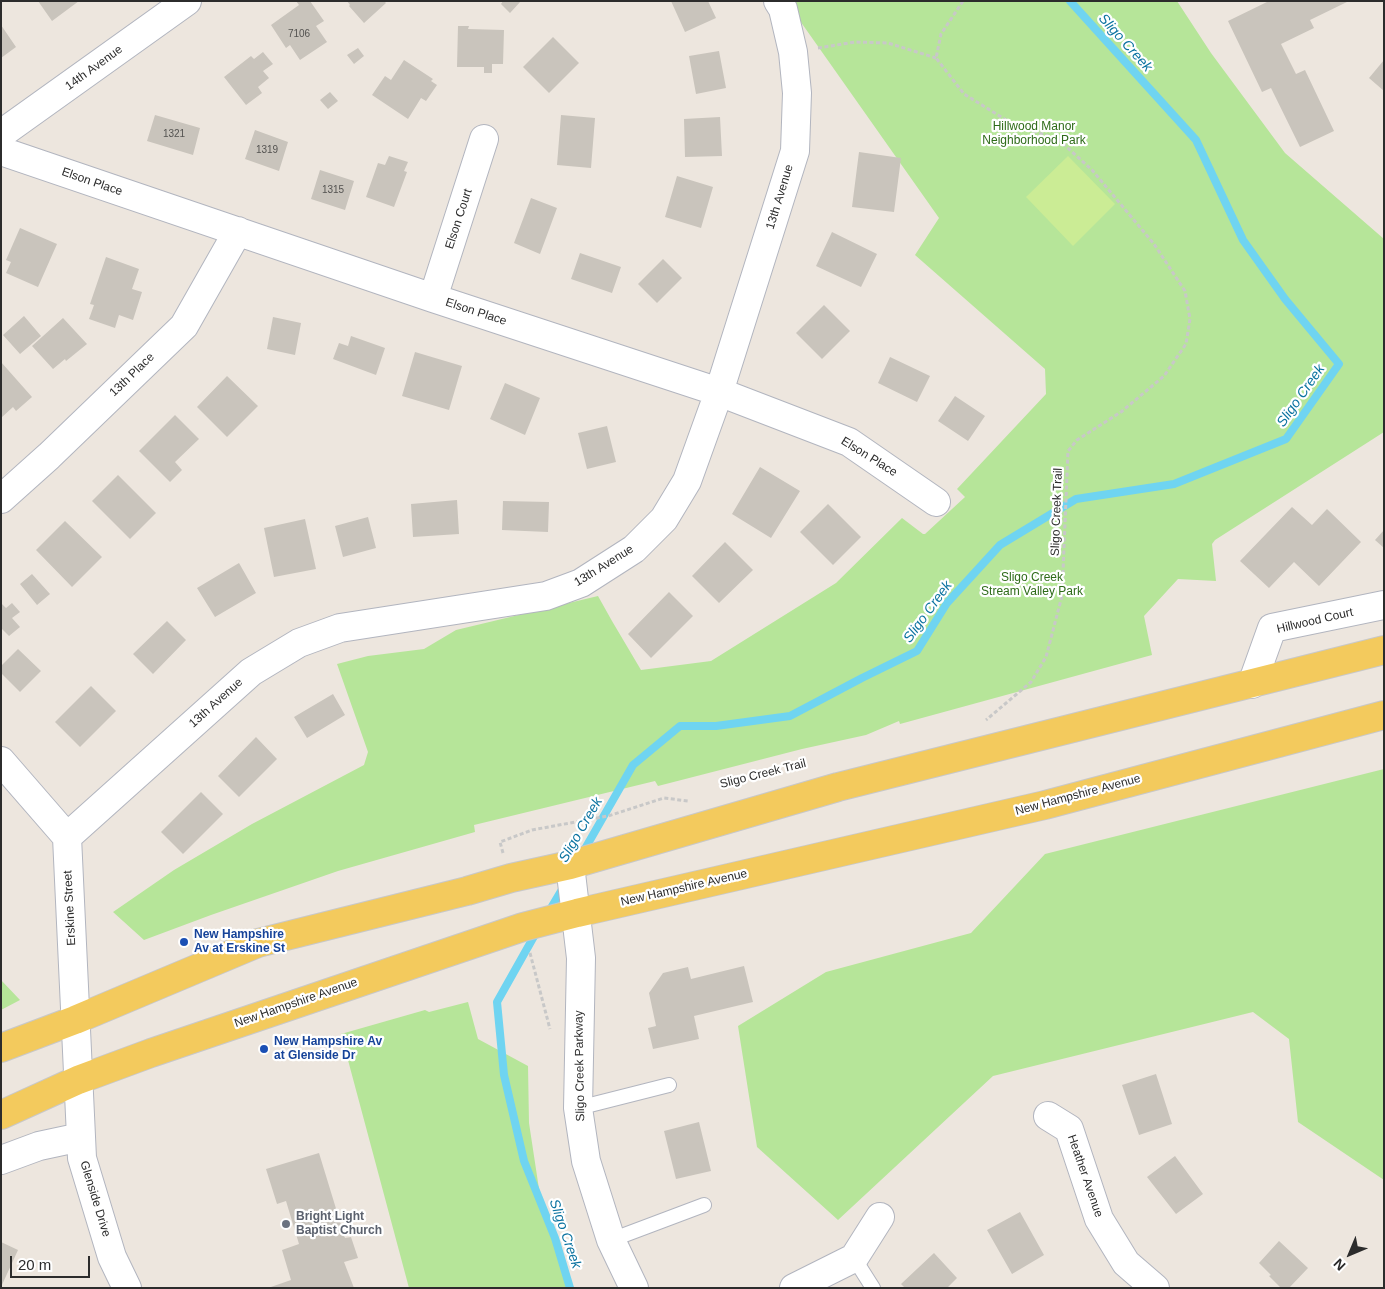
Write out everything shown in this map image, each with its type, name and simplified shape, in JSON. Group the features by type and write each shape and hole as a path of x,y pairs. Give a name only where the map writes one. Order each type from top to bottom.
{"main road":[{"path":"1,1048 75,1020 258,943 468,891 511,878 570,865 838,787 1384,650"},
{"name":"New Hampshire Avenue","path":"1,1115 78,1080 151,1052 523,927 576,913 1045,805 1384,715"}],"street":[{"name":"14th Avenue","path":"1,134 187,1"},
{"name":"13th Avenue","path":"67,837 251,672 299,643 340,628 546,596 581,583 634,549 664,519 686,481 720,392 794,151 797,92 793,52 783,9 778,1"},
{"name":"Elson Court","path":"433,298 484,139"},
{"name":"Elson Place","path":"1,151 433,298 720,392 850,442 936,502"},
{"name":"13th Place","path":"1,499 184,326 238,231"},
{"name":"Hillwood Court","path":"1252,684 1272,628 1384,605"},
{"path":"1,761 67,837"},
{"name":"Erskine Street","path":"67,837 78,1080"},
{"name":"Sligo Creek Parkway","path":"570,865 581,958 578,1108 586,1161 611,1240 634,1288"},
{"name":"Glenside Drive","path":"78,1080 82,1158 112,1257 127,1288"},
{"name":"Heather Avenue","path":"1048,1116 1069,1129 1099,1219 1126,1264 1155,1288"},
{"path":"1,1160 39,1146 81,1137"},
{"path":"794,1288 854,1258 880,1217"},
{"path":"104,1288 112,1257"}],"lane":[{"path":"578,1108 669,1085"},
{"path":"611,1240 704,1204"},
{"path":"854,1258 873,1288"}],"path":[{"path":"793,52 855,42 888,43 936,58 941,34 963,1"},
{"name":"Sligo Creek Trail","path":"936,58 964,94 1011,123 1059,140 1092,170 1154,244 1185,291 1190,319 1186,344 1164,376 1122,412 1077,440 1068,451 1062,596 1046,657 1031,682 985,720"},
{"path":"503,852 500,842 532,830 608,816 664,798 688,801 697,799"},
{"path":"533,965 552,1036"}],"green space":[{"path":"786,1 1177,1 1211,53 1285,153 1384,239 1384,432 1215,540 1212,544 1216,581 1178,579 1144,616 1152,655 900,724 899,721 866,735 802,749 658,786 655,781 474,825 475,832 338,871 144,940 113,912 174,870 252,824 364,765 368,752 337,664 368,656 424,649 456,630 598,596 641,670 711,661 836,583 902,518 925,534 965,497 957,489 1046,394 1045,369 915,255 939,218"},
{"path":"1068,156 1115,204 1073,246 1026,197"},
{"path":"1384,769 1384,1180 1298,1122 1289,1039 1253,1012 993,1076 838,1220 757,1147 738,1026 826,972 971,933 1045,854"},
{"path":"1,980 20,1000 1,1010"},
{"path":"468,1002 478,1039 528,1066 529,1123 539,1189 558,1252 574,1288 409,1288 341,1034 425,1010 429,1012"}],"building":[{"path":"38,1 79,1 52,21"},
{"path":"296,1 310,1 324,21 316,26 327,42 300,60 290,45 286,48 271,25 299,5"},
{"path":"347,1 384,1 386,3 364,23"},
{"path":"503,1 521,1 510,13 501,4"},
{"path":"671,1 708,1 716,18 685,32"},
{"path":"1269,1 1349,1 1310,20 1314,28 1281,44 1296,74 1305,70 1334,131 1300,147 1271,88 1262,92 1228,21"},
{"path":"1,25 16,47 1,58"},
{"path":"458,26 469,26 468,29 504,30 503,64 492,64 492,73 484,73 484,67 457,67"},
{"path":"553,37 579,63 549,93 523,67"},
{"path":"358,48 364,56 354,64 347,55"},
{"path":"719,51 726,88 696,94 689,56"},
{"path":"263,52 273,64 263,71 269,78 258,87 262,93 246,105 224,77 251,56 254,59"},
{"path":"404,60 433,79 431,81 437,85 426,101 421,98 408,119 372,95 385,76 391,80"},
{"path":"1384,60 1384,91 1369,78"},
{"path":"330,92 338,101 328,109 320,100"},
{"path":"155,115 200,128 193,155 147,141"},
{"path":"561,115 595,118 591,168 557,165"},
{"path":"720,117 722,156 685,157 684,119"},
{"path":"255,130 288,142 279,171 245,159"},
{"path":"859,152 901,158 894,212 852,207"},
{"path":"389,156 408,162 404,171 407,172 394,207 366,197 378,163 385,165"},
{"path":"320,170 354,181 345,210 311,199"},
{"path":"677,176 713,187 701,228 665,217"},
{"path":"531,198 557,208 540,254 514,243"},
{"path":"20,228 57,244 38,287 6,273 11,262 6,260"},
{"path":"832,232 877,254 861,287 816,266"},
{"path":"580,253 621,267 612,293 571,279"},
{"path":"106,257 139,269 132,289 142,292 133,320 119,315 115,328 89,319 94,305 90,304"},
{"path":"663,259 682,278 657,303 638,284"},
{"path":"824,305 850,331 822,359 796,333"},
{"path":"24,316 41,336 20,354 3,335"},
{"path":"273,317 301,323 295,355 267,349"},
{"path":"63,318 87,344 53,369 32,346"},
{"path":"351,336 385,348 376,375 333,359 339,343 348,346"},
{"path":"415,352 462,366 449,410 402,396"},
{"path":"890,357 930,376 917,402 878,383"},
{"path":"1,362 32,397 16,411 13,407 1,418"},
{"path":"227,376 258,406 227,437 197,407"},
{"path":"505,383 540,398 525,435 490,419"},
{"path":"955,396 985,416 968,441 938,421"},
{"path":"175,415 199,439 175,462 182,470 170,482 139,451"},
{"path":"607,426 616,462 587,469 578,433"},
{"path":"760,467 800,491 771,538 732,514"},
{"path":"118,475 156,513 130,539 92,501"},
{"path":"457,500 459,534 413,537 411,504"},
{"path":"503,501 549,502 548,532 502,530"},
{"path":"828,504 861,537 833,565 800,532"},
{"path":"1292,507 1312,525 1327,509 1361,542 1319,586 1294,562 1269,588 1240,561"},
{"path":"368,517 376,548 343,557 335,526"},
{"path":"305,519 316,569 274,577 264,528"},
{"path":"65,521 102,557 72,587 36,550"},
{"path":"1384,530 1384,548 1375,540"},
{"path":"725,542 753,570 719,603 692,576"},
{"path":"239,563 256,593 215,617 197,588"},
{"path":"32,574 50,594 37,605 20,584"},
{"path":"669,592 693,616 651,658 628,634"},
{"path":"1,603 6,608 12,603 20,612 12,618 20,627 9,636 1,628"},
{"path":"167,621 186,640 153,674 133,654"},
{"path":"18,649 41,671 20,692 1,673 1,666"},
{"path":"91,686 116,711 80,747 55,722"},
{"path":"333,694 345,715 307,738 294,717"},
{"path":"256,737 277,759 239,797 218,776"},
{"path":"201,792 223,814 183,854 161,832"},
{"path":"744,966 753,1002 694,1016 699,1039 653,1049 648,1028 656,1026 649,993 663,973 688,967 691,979"},
{"path":"1156,1074 1172,1124 1139,1135 1122,1085"},
{"path":"699,1122 711,1171 676,1179 664,1131"},
{"path":"319,1153 345,1238 351,1237 358,1258 344,1262 354,1288 268,1288 291,1280 282,1250 299,1244 286,1201 277,1204 266,1169"},
{"path":"1175,1156 1203,1194 1176,1214 1147,1177"},
{"path":"1020,1212 1044,1255 1012,1274 987,1230"},
{"path":"1279,1241 1308,1268 1289,1288 1281,1288 1259,1263"},
{"path":"1,1242 18,1250 1,1287"},
{"path":"934,1253 957,1278 947,1288 905,1288 901,1284"}],"waterway":[{"name":"Sligo Creek","path":"582,854 633,765 680,726 716,726 790,716 917,651 947,603 1000,545 1076,499 1174,484 1286,439 1339,364 1285,299 1243,240 1196,140 1070,1"},
{"name":"Sligo Creek","path":"548,913 564,886"},
{"name":"Sligo Creek","path":"537,931 497,1002 504,1075 524,1161 555,1238 570,1288"}],"place":[{"name":"New Hampshire Av at Erskine St","path":"184,942"},
{"name":"New Hampshire Av at Glenside Dr","path":"264,1049"},
{"name":"Bright Light Baptist Church","path":"286,1224"}],"park label":[{"name":"Hillwood Manor Neighborhood Park","path":"1034,134"},
{"name":"Sligo Creek Stream Valley Park","path":"1032,585"}]}
